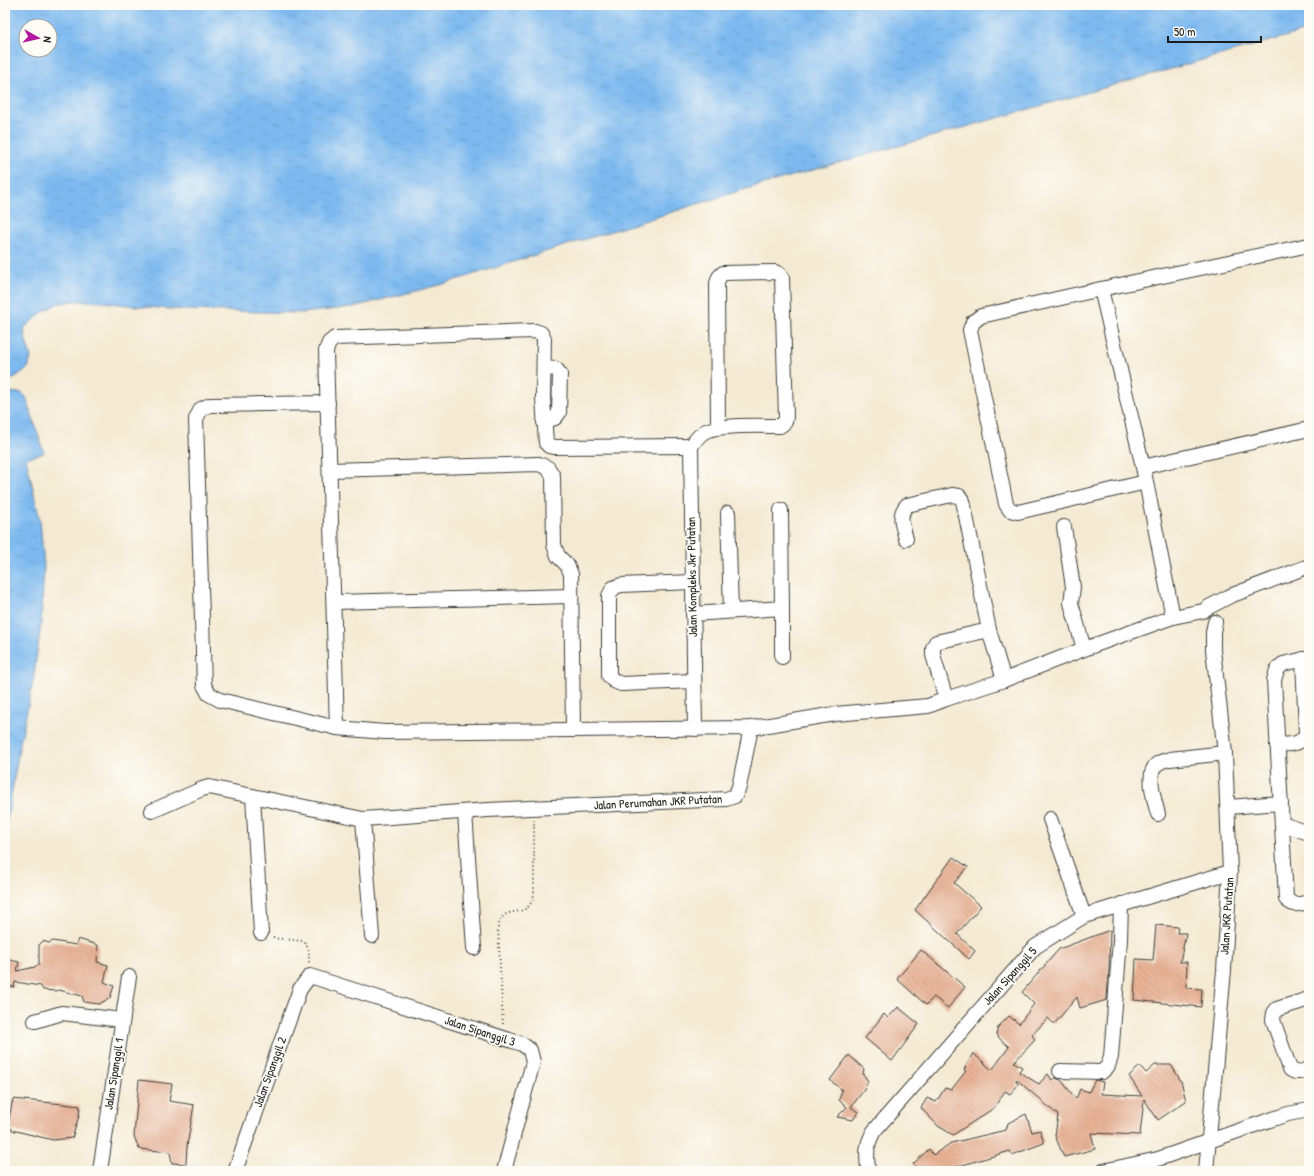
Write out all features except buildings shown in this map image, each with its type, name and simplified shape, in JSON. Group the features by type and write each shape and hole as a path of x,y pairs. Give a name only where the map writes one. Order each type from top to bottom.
{"street":[{"path":"1146,482 1018,512 1010,510 1006,504 970,330 973,322 981,316 1309,245"},
{"path":"337,728 326,351 329,343 335,338 535,331 541,333 544,338 544,422 546,443 549,446 691,446 697,437 712,429 780,426 785,422 783,286 780,274 774,272 723,273 719,277 717,283 712,429"},
{"path":"1101,289 1143,467 1173,617"},
{"path":"328,403 210,405 201,409 196,419 204,685 209,694 220,700 337,728 385,732 751,728 835,714 928,706 1004,680 1173,617 1208,617 1221,600 1309,566"},
{"path":"1143,467 1309,429"},
{"name":"Jalan Kompleks Jkr Putatan","path":"691,446 695,729"},
{"path":"330,470 539,464 548,468 553,476 554,545 558,556 567,565 571,574 573,730"},
{"path":"906,539 901,517 902,510 907,505 952,495 959,496 963,501 989,630 1004,680"},
{"path":"781,510 782,657"},
{"path":"728,513 731,611"},
{"path":"1064,527 1074,587 1071,603 1084,649"},
{"path":"692,582 621,585 613,588 609,596 609,676 614,681 621,684 694,681"},
{"path":"334,602 571,596"},
{"path":"693,614 782,608"},
{"name":"Jalan JKR Putatan","path":"1206,1171 1224,970 1230,872 1225,753 1214,661 1213,638 1208,617"},
{"path":"946,699 933,655 933,648 936,642 989,630"},
{"path":"1277,745 1300,742 1305,738 1306,658 1283,664 1277,670 1274,680 1277,745 1286,899 1291,904 1297,905 1309,902"},
{"name":"Jalan Perumahan JKR Putatan","path":"152,811 202,788 209,787 363,819 534,808 726,799 735,796 739,787 751,728"},
{"path":"1158,814 1152,785 1152,775 1155,766 1162,761 1170,759 1225,753"},
{"path":"253,796 261,933"},
{"path":"1228,807 1281,803"},
{"path":"465,812 474,948"},
{"path":"363,819 372,936"},
{"path":"1050,819 1084,916"},
{"path":"1282,824 1309,833"},
{"name":"Jalan Sipanggil 5","path":"868,1171 866,1149 869,1139 874,1131 1035,947 1084,916 1230,872"},
{"path":"1060,1071 1102,1072 1108,1066 1112,1057 1121,904"},
{"name":"Jalan Sipanggil 3","path":"310,976 522,1044 530,1050 533,1062 504,1171"},
{"name":"Jalan Sipanggil 2","path":"235,1171 300,989 310,976"},
{"name":"Jalan Sipanggil 1","path":"100,1171 129,977"},
{"path":"1309,999 1277,1009 1274,1013 1273,1020 1290,1069 1293,1072 1299,1073 1309,1069"},
{"path":"35,1021 62,1013 122,1020"},
{"path":"1103,1171 1158,1159 1209,1140 1288,1114 1309,1110"}],"path":[{"path":"503,1039 498,927 499,921 503,916 507,913 526,909 533,899 534,808"},
{"path":"261,933 269,938 303,941 308,947 310,976"}],"water":[{"path":"5,5 1309,5 1309,30 739,191 443,284 353,307 303,313 187,310 144,307 95,301 73,301 57,304 43,312 24,328 31,357 28,368 7,383 5,389"},
{"path":"5,392 22,393 26,397 44,453 26,458 40,520 44,566 41,623 33,682 20,744 5,832"}]}
